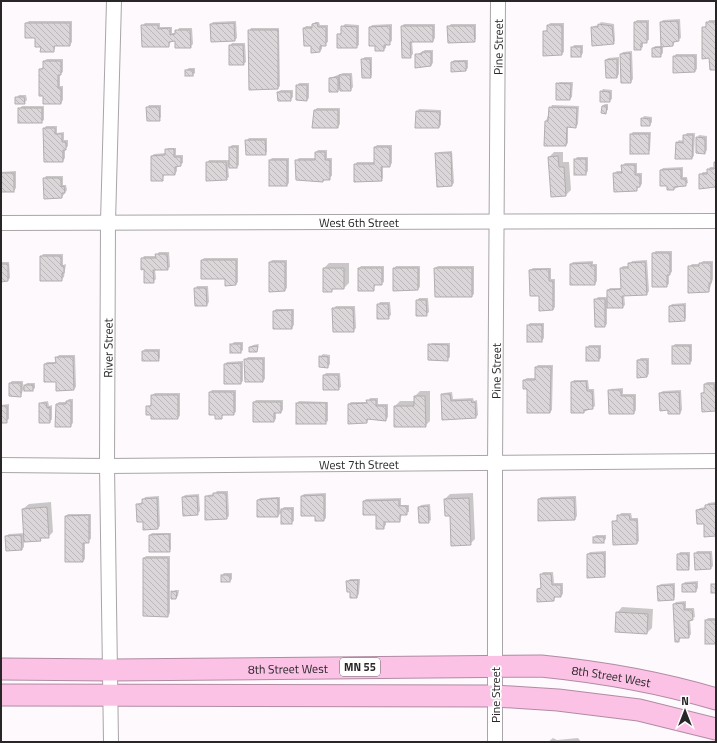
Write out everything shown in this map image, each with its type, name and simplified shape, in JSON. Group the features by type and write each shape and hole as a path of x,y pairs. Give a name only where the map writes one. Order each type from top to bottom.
{"highway":[{"name":"8th Street West","path":"1,669 111,670 496,665 541,666 590,671 650,682 716,699"},
{"path":"1,695 111,694 496,696 558,700 638,710 716,729"}],"street":[{"name":"River Street","path":"111,742 107,466 108,222 114,1"},
{"name":"Pine Street","path":"495,742 498,1"},
{"name":"West 6th Street","path":"1,223 716,221"},
{"name":"West 7th Street","path":"1,465 107,466 495,464 716,461"}],"building":[{"path":"678,21 679,41 673,42 673,46 661,47 660,22"},
{"path":"634,22 647,22 647,43 641,43 641,50 634,50"},
{"path":"706,22 716,22 716,70 710,70 709,58 702,59 702,27 706,27"},
{"path":"25,23 70,23 70,46 54,46 54,52 40,52 41,47 35,47 35,38 25,38"},
{"path":"234,23 235,41 211,42 210,24"},
{"path":"317,23 318,27 326,27 326,46 320,46 320,52 311,53 311,46 304,46 303,28 312,28 312,24"},
{"path":"598,24 612,26 614,44 592,46 591,27 598,27"},
{"path":"141,25 158,25 158,29 170,28 170,35 175,34 175,30 190,30 191,48 175,48 175,41 169,42 169,47 142,47"},
{"path":"547,25 562,25 562,55 543,56 543,31 547,31"},
{"path":"341,26 357,27 357,48 337,48 337,34 341,34"},
{"path":"390,26 390,45 384,45 384,51 375,51 375,46 369,46 369,27"},
{"path":"401,26 433,26 433,42 410,42 411,58 402,58"},
{"path":"447,26 474,26 475,42 448,43"},
{"path":"248,30 278,30 278,89 249,90"},
{"path":"229,45 243,45 244,65 229,65"},
{"path":"571,47 581,47 581,57 571,57"},
{"path":"661,47 661,57 652,57 652,48"},
{"path":"422,52 431,52 431,66 415,68 415,54 422,54"},
{"path":"630,53 631,83 621,83 620,54"},
{"path":"673,56 695,56 695,72 673,73"},
{"path":"361,59 370,59 371,78 362,78"},
{"path":"617,59 617,78 606,78 605,60"},
{"path":"43,61 61,61 61,75 58,75 58,88 61,88 61,104 43,104 43,96 39,96 39,69 43,69"},
{"path":"466,61 466,71 451,72 451,62"},
{"path":"185,70 193,70 193,76 185,76"},
{"path":"339,75 350,75 351,91 340,91"},
{"path":"338,77 338,92 329,92 329,78"},
{"path":"556,83 571,84 570,100 556,100"},
{"path":"296,85 307,85 307,101 296,100"},
{"path":"600,91 610,92 610,102 600,102"},
{"path":"277,92 291,92 291,101 278,101"},
{"path":"15,97 24,97 25,104 15,104"},
{"path":"602,106 607,106 606,114 601,113"},
{"path":"146,107 159,107 160,121 147,121"},
{"path":"549,107 577,108 576,128 567,127 566,146 544,146 545,121 548,121"},
{"path":"18,108 42,108 42,123 18,123"},
{"path":"314,110 338,110 338,128 312,128"},
{"path":"416,111 440,112 439,128 415,128"},
{"path":"641,118 650,119 650,126 641,126"},
{"path":"43,128 55,128 55,134 62,134 62,142 66,142 66,150 63,150 63,162 44,162"},
{"path":"630,134 649,134 649,154 630,154"},
{"path":"683,135 693,135 692,159 675,159 676,142 683,143"},
{"path":"696,137 705,138 705,154 696,153"},
{"path":"245,140 265,140 266,155 246,155"},
{"path":"229,147 237,147 237,168 229,168"},
{"path":"374,147 390,147 390,167 381,167 382,181 354,182 354,164 374,164"},
{"path":"165,149 174,149 174,157 181,157 181,166 175,167 175,175 163,175 163,181 151,181 151,156 165,155"},
{"path":"315,152 325,152 325,160 330,160 330,180 323,180 323,182 296,180 295,160 315,160"},
{"path":"435,153 451,153 452,186 437,187"},
{"path":"558,156 559,167 564,167 566,196 551,197 548,157"},
{"path":"574,159 586,159 586,175 574,175"},
{"path":"269,160 287,160 287,186 269,186"},
{"path":"206,162 226,162 227,180 206,181"},
{"path":"714,162 716,162 716,187 699,189 699,174 707,174 707,169 714,169"},
{"path":"621,165 635,165 635,175 640,175 640,187 637,187 637,191 614,192 613,173 622,173"},
{"path":"681,169 681,179 686,179 686,186 674,187 674,190 667,190 667,186 660,186 660,170"},
{"path":"1,173 14,173 14,192 1,192"},
{"path":"43,178 61,178 61,187 64,186 65,193 62,193 62,198 44,199"},
{"path":"652,253 670,253 670,275 667,275 667,287 652,287"},
{"path":"155,254 167,254 168,270 153,270 154,283 144,283 144,269 141,270 141,258 156,258"},
{"path":"40,256 61,256 61,266 64,266 62,281 40,281"},
{"path":"201,260 236,260 236,285 225,286 225,279 201,279"},
{"path":"269,262 285,262 285,291 269,292"},
{"path":"645,262 647,295 622,296 623,308 607,308 607,290 621,289 620,268 628,268 628,263"},
{"path":"591,263 591,266 595,266 595,285 570,285 570,264"},
{"path":"699,263 711,263 711,283 709,283 709,292 688,293 688,266 699,266"},
{"path":"1,264 8,264 8,281 1,282"},
{"path":"323,268 344,268 344,289 332,289 332,292 323,292"},
{"path":"358,268 382,268 382,285 374,285 374,291 358,291"},
{"path":"393,268 418,268 418,290 393,291"},
{"path":"434,268 472,268 472,297 435,297"},
{"path":"549,269 549,281 553,281 553,310 539,311 539,296 530,296 529,270"},
{"path":"194,288 206,288 207,306 195,306"},
{"path":"594,299 605,299 605,327 595,327"},
{"path":"416,300 426,300 427,316 416,316"},
{"path":"377,304 388,304 389,319 377,319"},
{"path":"684,305 685,321 669,322 669,306"},
{"path":"332,308 353,308 354,332 333,332"},
{"path":"292,310 292,329 273,329 273,311"},
{"path":"527,325 542,325 542,342 527,342"},
{"path":"230,344 241,344 241,353 230,353"},
{"path":"428,344 448,345 448,361 428,360"},
{"path":"258,346 257,352 249,352 249,347"},
{"path":"672,346 690,346 690,364 672,364"},
{"path":"586,347 599,347 599,361 586,361"},
{"path":"142,351 158,351 159,361 142,361"},
{"path":"319,356 328,357 328,368 319,367"},
{"path":"55,357 73,357 74,390 56,391 56,382 44,382 44,364 56,363"},
{"path":"244,359 263,359 263,382 245,382"},
{"path":"637,360 647,360 647,377 637,378"},
{"path":"241,363 241,384 224,384 224,364"},
{"path":"535,367 551,367 550,413 527,413 527,389 523,389 523,380 535,380"},
{"path":"323,375 338,375 339,390 323,390"},
{"path":"586,381 587,391 592,391 593,409 584,410 584,413 571,413 571,382"},
{"path":"9,383 21,383 21,397 9,396"},
{"path":"704,384 714,384 714,391 716,391 716,411 702,412 701,393 704,393"},
{"path":"24,385 33,385 33,391 24,391"},
{"path":"608,390 621,390 621,396 634,396 634,414 609,414"},
{"path":"209,392 234,392 234,415 222,415 222,419 215,419 215,415 209,415"},
{"path":"679,392 680,414 668,414 668,410 660,411 659,393"},
{"path":"441,394 450,394 451,401 471,400 472,403 475,402 476,418 442,420"},
{"path":"151,395 178,395 178,419 151,419 151,415 146,415 146,406 151,406"},
{"path":"414,396 425,396 426,427 394,427 394,406 414,406"},
{"path":"366,400 376,400 376,406 386,406 386,421 367,419 367,423 348,424 348,404 367,403"},
{"path":"66,401 71,401 71,427 55,427 56,404 66,404"},
{"path":"253,402 281,402 281,413 274,413 274,422 253,422"},
{"path":"39,403 46,403 47,408 50,407 50,423 39,423"},
{"path":"296,403 326,403 326,424 296,424"},
{"path":"1,406 7,406 7,423 1,423"},
{"path":"213,493 226,493 227,519 205,520 205,496 213,496"},
{"path":"324,495 324,521 315,521 315,516 301,516 301,496"},
{"path":"197,496 198,515 183,516 182,497"},
{"path":"157,498 158,529 143,530 143,522 137,522 136,504 142,504 142,499"},
{"path":"278,498 278,517 257,517 257,500"},
{"path":"469,498 471,545 451,546 450,516 445,516 444,499"},
{"path":"574,498 575,520 538,521 538,499"},
{"path":"399,500 399,506 407,506 407,515 400,515 400,522 384,522 384,529 376,529 376,515 363,515 363,501"},
{"path":"716,504 716,536 704,537 704,524 697,524 696,510 705,509 705,505"},
{"path":"428,506 429,523 419,523 418,507"},
{"path":"47,507 49,538 40,538 41,541 24,542 22,509"},
{"path":"281,509 292,509 292,524 281,524"},
{"path":"89,515 89,543 83,543 83,562 65,562 65,516"},
{"path":"617,515 629,515 630,520 637,520 637,544 613,545 612,521 617,521"},
{"path":"169,534 170,552 149,552 149,535"},
{"path":"21,535 22,550 6,551 5,536"},
{"path":"593,537 604,537 604,543 593,543"},
{"path":"604,553 605,577 587,578 587,554"},
{"path":"694,553 710,553 711,569 695,570"},
{"path":"677,554 688,554 689,570 677,570"},
{"path":"143,558 168,558 168,617 143,616"},
{"path":"540,574 551,574 552,585 561,585 561,597 554,597 554,601 537,602 537,589 541,588"},
{"path":"221,575 230,575 230,582 221,582"},
{"path":"358,580 357,598 350,598 350,592 347,592 346,581"},
{"path":"696,583 696,592 682,592 682,584"},
{"path":"711,584 716,584 716,593 711,593"},
{"path":"673,585 674,600 658,601 657,586"},
{"path":"171,591 177,592 176,599 171,599"},
{"path":"684,603 684,610 692,610 693,620 688,621 689,638 679,638 679,642 675,642 673,604"},
{"path":"616,612 648,614 647,634 615,632"},
{"path":"705,620 716,620 716,644 705,644"}]}
